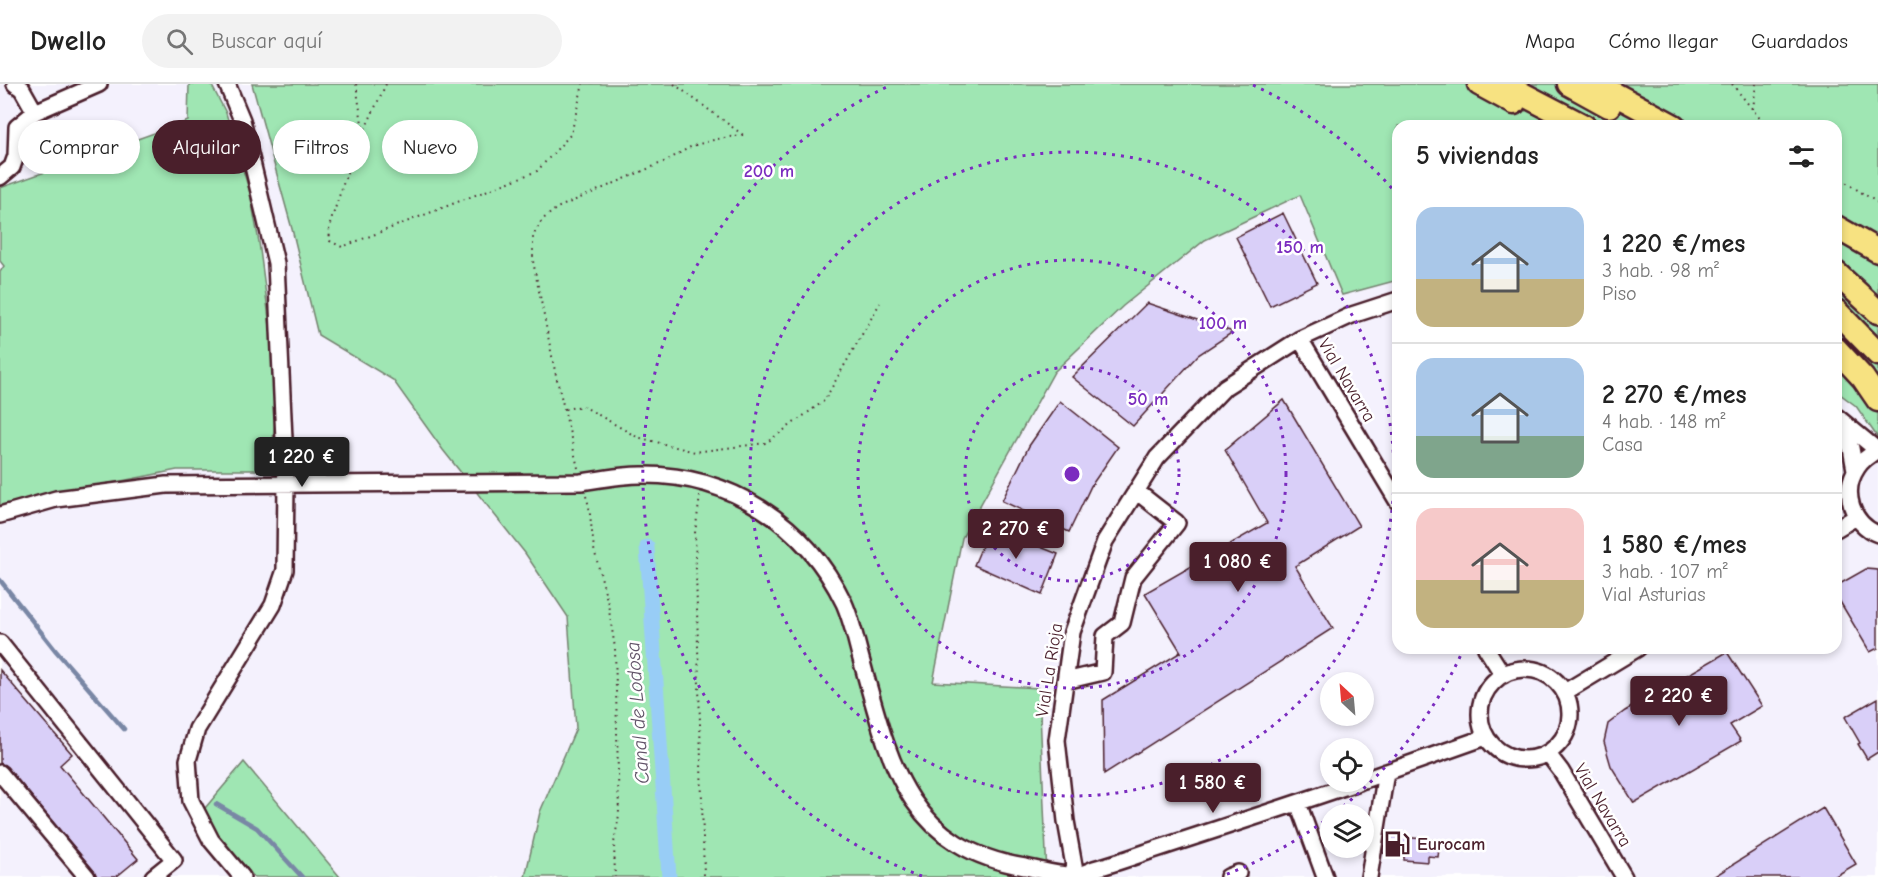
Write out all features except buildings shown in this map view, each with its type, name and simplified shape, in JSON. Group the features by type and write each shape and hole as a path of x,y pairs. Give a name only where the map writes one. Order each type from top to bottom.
{"highway":[{"path":"1479,84 1548,120"},
{"path":"1503,84 1572,120"},
{"path":"1569,84 1633,120"},
{"path":"1596,84 1663,120"},
{"path":"1842,230 1878,251"},
{"path":"1842,279 1878,312"},
{"path":"1842,317 1878,354"},
{"path":"1842,355 1863,378 1878,400"}],"street":[{"path":"15,84 22,89 35,112"},
{"path":"0,177 12,167 16,156 17,127 35,112 99,84"},
{"path":"227,84 242,120 276,263 286,483 285,570 273,605 197,729 188,760 191,801 211,840 242,877"},
{"name":"Vial La Rioja","path":"1076,876 1066,821 1057,740 1072,632 1105,541 1157,458 1225,387 1300,339 1352,315 1392,302"},
{"name":"Vial Navarra","path":"1300,339 1392,492"},
{"path":"1842,422 1878,450 1864,459 1855,470 1850,485 1850,501 1856,517 1861,524 1878,534"},
{"path":"1842,429 1851,447 1855,470"},
{"path":"0,515 56,499 166,485 581,482 640,474 703,482 761,507 812,550 844,605 886,748 899,778 928,819 956,843 982,857 1015,866 1076,876 1330,792"},
{"path":"1065,681 1103,672 1105,636 1122,623 1132,578 1177,523 1136,491"},
{"path":"1842,525 1856,517"},
{"path":"0,643 174,860 153,877"},
{"path":"1490,654 1503,675"},
{"path":"1565,692 1628,654"},
{"path":"1520,669 1537,671 1553,678 1565,692 1570,709 1569,726 1561,742 1548,754 1531,759 1513,758 1497,750 1486,737 1480,720 1482,702 1490,687 1503,675 1520,669"},
{"path":"1374,776 1486,737"},
{"name":"Vial Navarra","path":"1548,754 1561,771 1624,877"},
{"path":"1370,877 1386,772"},
{"path":"0,773 87,877"},
{"path":"1298,803 1325,877"}],"path":[{"path":"356,84 361,120"},
{"path":"368,120 386,84"},
{"path":"346,174 329,227 330,241 342,247 537,171 571,134 584,84"},
{"path":"615,877 614,843 619,815 615,648 608,604 594,549 589,506 581,482 555,371 533,261 533,237 542,220 557,208 666,161 692,146 742,135 674,84"},
{"path":"1732,84 1761,120"},
{"path":"1753,109 1756,84"},
{"path":"1842,180 1878,203"},
{"path":"565,409 583,406 637,437 695,452 766,443 824,401 880,303"},
{"path":"703,482 695,532 704,877"}],"shaded area":[{"path":"0,84 252,84 273,160 273,174 277,174 318,334 393,379 443,450 525,553 568,617 576,728 540,812 525,877 340,877 244,762 200,814 254,877 0,877"},
{"path":"1300,194 1342,295 1392,282 1392,654 1842,654 1842,396 1856,406 1878,438 1878,877 1047,877 1046,834 933,682 962,538 1054,372 1142,288 1205,240"}],"green space":[{"path":"189,84 211,84 228,120 188,120"},
{"path":"252,84 1878,84 1878,438 1856,406 1842,396 1842,120 1392,120 1392,282 1342,295 1300,195 1205,240 1123,306 1054,372 962,538 933,682 1039,688 1047,877 525,877 540,812 576,728 568,617 525,553 443,450 393,380 318,335 277,174 370,174 370,120 273,120 273,160"},
{"path":"152,134 152,174 244,174 259,242 271,334 275,416 272,454 265,465 256,470 177,470 0,505 0,272 4,266 0,261 0,188 39,174 140,174 140,138"},
{"path":"244,762 340,877 254,877 200,814"}],"waterway":[{"name":"Canal de Lodosa","path":"647,547 669,877"},
{"path":"0,580 56,651 124,729"},
{"path":"216,804 257,828 302,877"}],"place":[{"name":"Eurocam","path":"1397,844"}]}
